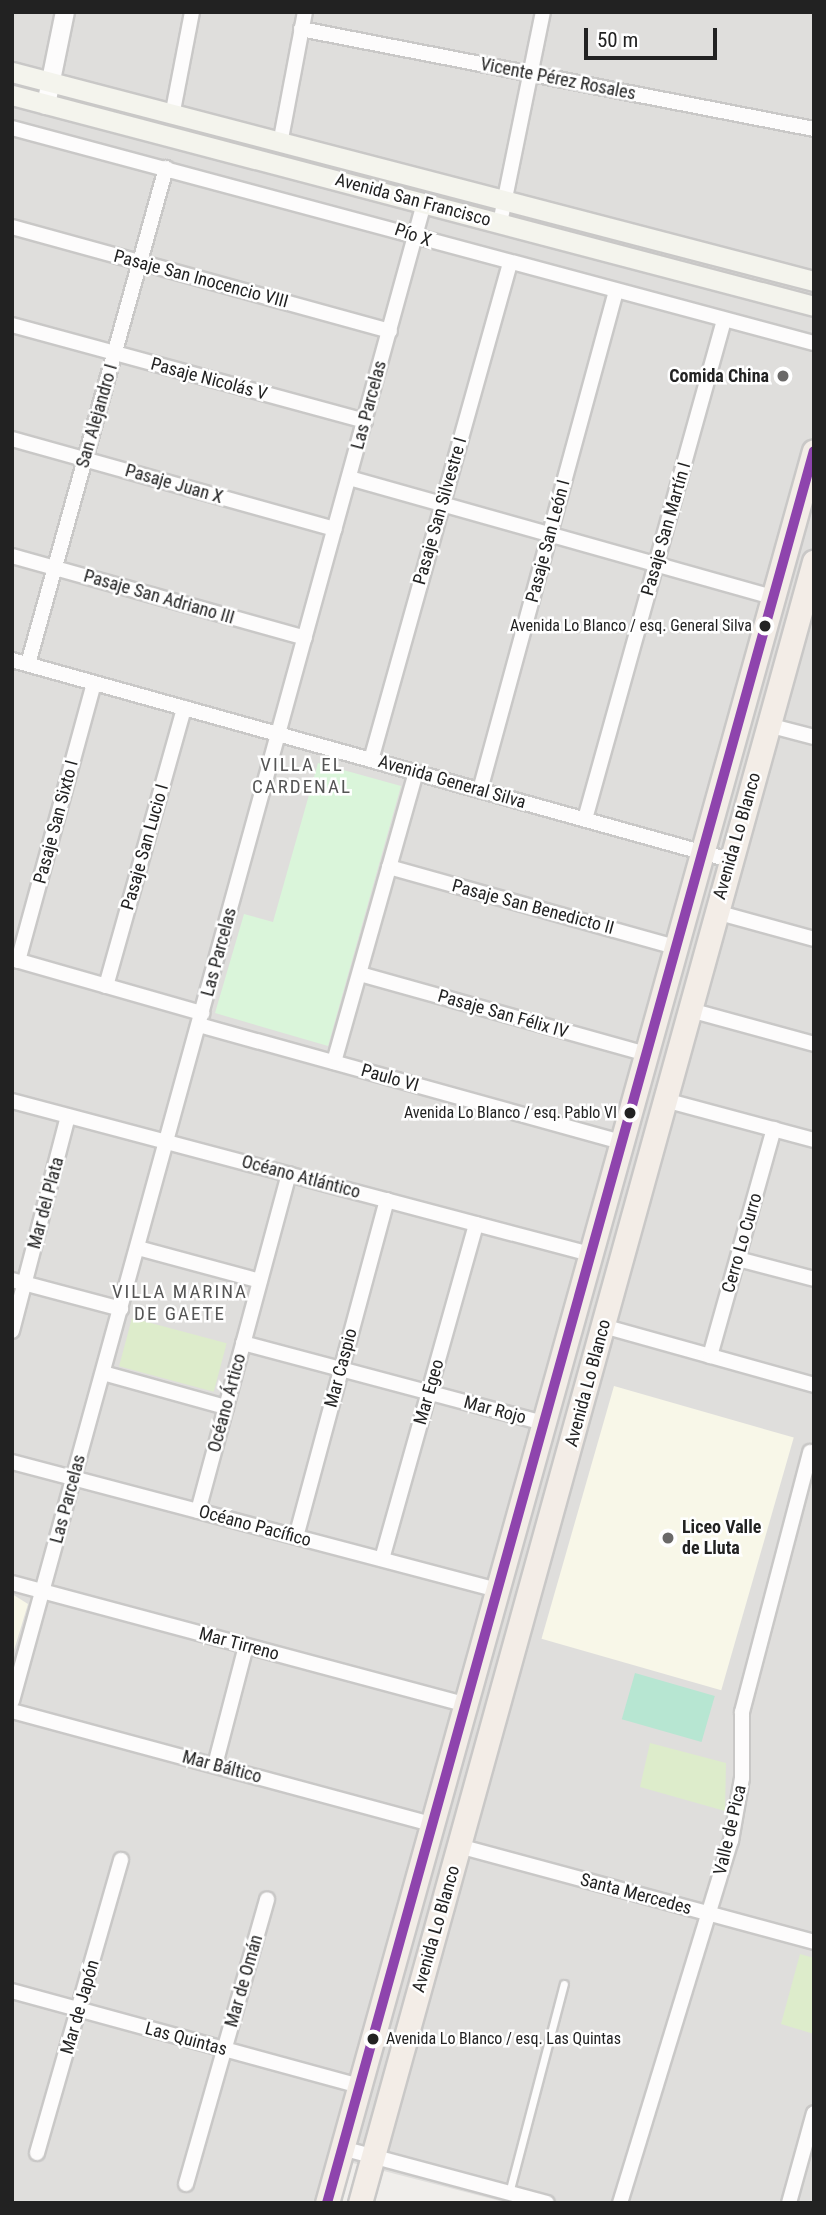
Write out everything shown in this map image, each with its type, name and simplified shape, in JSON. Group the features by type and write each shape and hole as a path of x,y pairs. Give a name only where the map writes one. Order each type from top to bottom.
{"main road":[{"name":"Avenida San Francisco","path":"12,72 172,116 814,281"},
{"name":"Avenida San Francisco","path":"12,95 814,306"},
{"name":"Avenida Lo Blanco","path":"327,2203 814,451"},
{"name":"Avenida Lo Blanco","path":"360,2203 768,724 805,627 814,562"},
{"path":"510,1543 541,1552"}],"street":[{"path":"46,105 65,12"},
{"path":"172,116 192,12"},
{"path":"280,144 304,12"},
{"path":"500,223 543,12"},
{"name":"Vicente Pérez Rosales","path":"302,29 814,129"},
{"name":"Pío X","path":"12,128 394,228 415,238 814,343"},
{"name":"San Alejandro I","path":"28,664 166,168"},
{"name":"Las Parcelas","path":"12,1701 424,203"},
{"name":"Pasaje San Inocencio VIII","path":"12,227 390,331"},
{"name":"Pasaje San Silvestre I","path":"370,760 510,263"},
{"name":"Pasaje San León I","path":"480,790 616,291"},
{"name":"Pasaje San Martín I","path":"585,819 724,320"},
{"name":"Pasaje Nicolás V","path":"12,325 365,421"},
{"name":"Pasaje Juan X","path":"12,439 335,529"},
{"path":"349,478 773,597"},
{"name":"Pasaje San Adriano III","path":"12,556 305,638"},
{"name":"Avenida General Silva","path":"12,660 730,860"},
{"name":"Pasaje San Sixto I","path":"15,960 94,683"},
{"name":"Pasaje San Lucio I","path":"106,986 184,708"},
{"path":"768,724 814,737"},
{"path":"334,1062 416,772"},
{"name":"Pasaje San Benedicto II","path":"389,867 676,947"},
{"path":"716,912 814,939"},
{"name":"Paulo VI","path":"15,960 106,986 334,1062 622,1142"},
{"name":"Pasaje San Félix IV","path":"359,974 646,1054"},
{"path":"690,1010 814,1044"},
{"path":"665,1100 814,1140"},
{"name":"Océano Atlántico","path":"12,1101 590,1254"},
{"name":"Mar del Plata","path":"12,1331 18,1282 68,1116"},
{"name":"Cerro Lo Curro","path":"710,1356 774,1129"},
{"name":"Océano Ártico","path":"198,1511 289,1174"},
{"name":"Mar Caspio","path":"296,1537 387,1200"},
{"name":"Mar Egeo","path":"382,1559 476,1224"},
{"path":"138,1248 260,1281"},
{"path":"738,1259 814,1279"},
{"path":"18,1282 121,1309"},
{"path":"603,1326 814,1385"},
{"name":"Mar Rojo","path":"243,1343 543,1423"},
{"path":"103,1373 226,1407"},
{"name":"Valle de Pica","path":"620,2203 735,1823 744,1704 810,1452"},
{"name":"Océano Pacífico","path":"12,1462 497,1590"},
{"name":"Mar Tirreno","path":"12,1583 465,1704"},
{"path":"215,1765 246,1646"},
{"name":"Mar Báltico","path":"12,1711 432,1824"},
{"name":"Santa Mercedes","path":"459,1846 814,1942"},
{"name":"Mar de Japón","path":"37,2153 121,1860"},
{"name":"Mar de Omán","path":"186,2184 267,1899"},
{"name":"Las Quintas","path":"12,1991 359,2085"},
{"path":"789,2203 814,2113"},
{"path":"342,2148 547,2203"}],"lane":[{"path":"509,2193 564,1983"}],"shaded area":[{"path":"12,12 814,12 814,2203 508,2203 345,2161 332,2203 12,2203"},
{"name":"Liceo Valle de Lluta","path":"614,1386 794,1438 721,1690 542,1639"},
{"path":"12,1594 28,1604 12,1657"}],"green space":[{"path":"318,763 401,786 328,1046 215,1013 244,914 273,922"},
{"path":"132,1318 227,1343 214,1392 119,1366"},
{"path":"635,1673 715,1696 702,1742 622,1719"},
{"path":"650,1743 726,1763 725,1811 640,1787"},
{"path":"800,1954 814,1958 814,2034 781,2024"}],"transit line":[{"path":"327,2203 814,451"}],"place":[{"name":"Comida China","path":"783,376"},
{"name":"Avenida Lo Blanco / esq. General Silva","path":"765,626"},
{"name":"Avenida Lo Blanco / esq. Pablo VI","path":"630,1113"},
{"name":"Liceo Valle de Lluta","path":"668,1538"},
{"name":"Avenida Lo Blanco / esq. Las Quintas","path":"373,2039"}],"district":[{"name":"VILLA EL CARDENAL","path":"302,776"},
{"name":"VILLA MARINA DE GAETE","path":"180,1303"}]}
